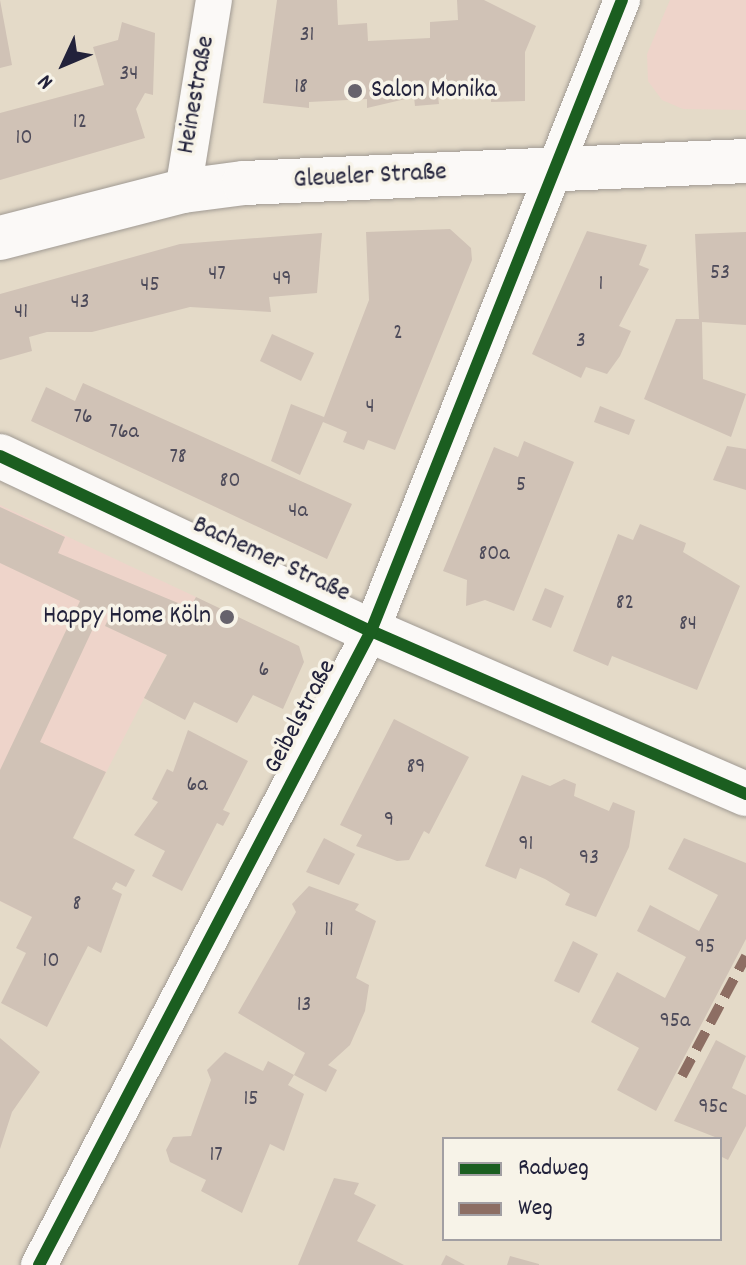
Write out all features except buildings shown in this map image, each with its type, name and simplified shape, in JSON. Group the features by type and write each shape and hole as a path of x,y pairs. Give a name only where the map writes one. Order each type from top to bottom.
{"street":[{"name":"Heinestraße","path":"183,191 214,0"},
{"name":"Geibelstraße","path":"39,1265 371,631 558,169 622,0"},
{"name":"Gleueler Straße","path":"0,238 183,191 746,161"},
{"name":"Bachemer Straße","path":"0,456 371,631 746,794"}],"shaded area":[{"path":"670,0 746,0 746,110 683,109 662,100 648,81 647,54"},
{"path":"0,505 196,597 32,917 0,901"}],"marked path":[{"path":"682,1076 746,956"}],"cycle path":[{"path":"39,1265 371,631 622,0"},
{"path":"0,456 371,631 746,794"}],"place":[{"name":"Salon Monika","path":"355,91"},
{"name":"Happy Home Köln","path":"227,617"}]}
